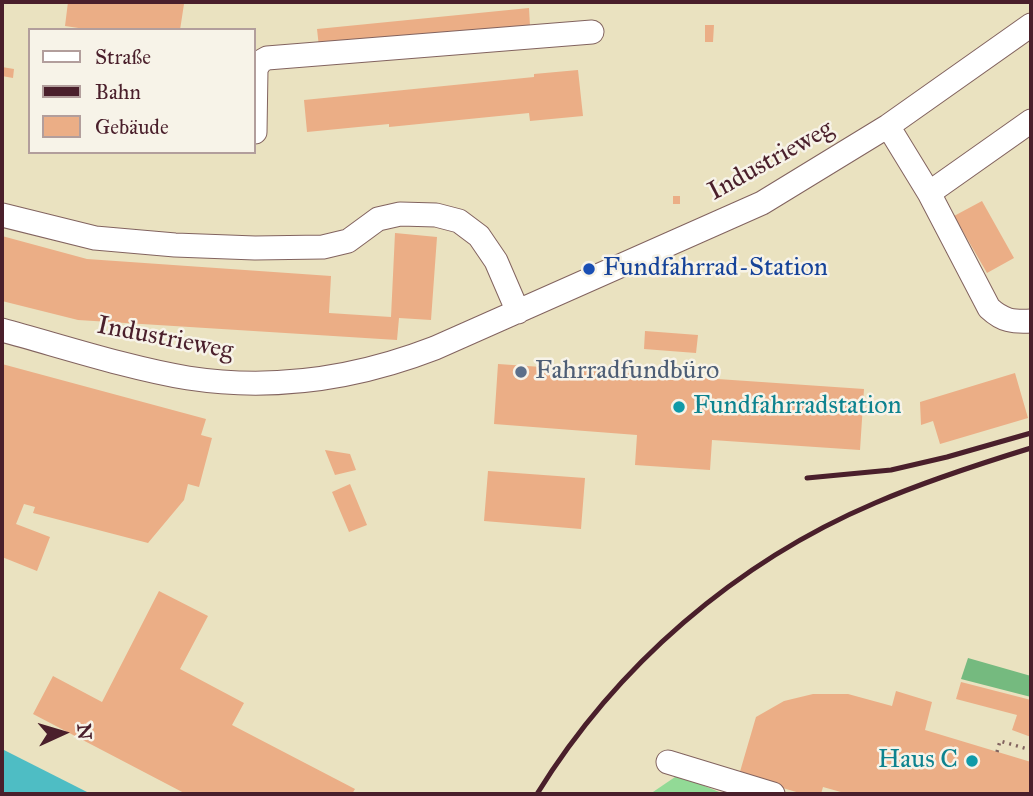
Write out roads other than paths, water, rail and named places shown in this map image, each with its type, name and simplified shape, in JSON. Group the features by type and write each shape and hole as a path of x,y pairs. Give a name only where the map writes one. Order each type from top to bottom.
{"street":[{"name":"Industrieweg","path":"2,330 187,378 276,383 320,379 388,365 435,348 762,203 888,126 1031,25"},
{"path":"256,69 260,62 267,58 592,32"},
{"path":"929,192 1031,121"},
{"path":"888,126 929,192 989,308 999,317 1012,322 1031,321"},
{"path":"2,215 95,238 255,248 323,247 348,240 378,219 400,214 436,215 460,221 479,236 495,261 518,312"},
{"path":"668,762 773,794"}],"water":[{"path":"2,749 91,794 2,794"}],"railway":[{"path":"807,478 891,470 1031,433"},
{"path":"537,794 569,747 642,661 728,587 775,555 824,527 875,503 953,473 1031,448"}],"place":[{"name":"Fundfahrrad-Station","path":"589,269"},
{"name":"Fahrradfundbüro","path":"521,372"},
{"name":"Fundfahrradstation","path":"679,407"},
{"name":"Haus C","path":"972,761"}]}
